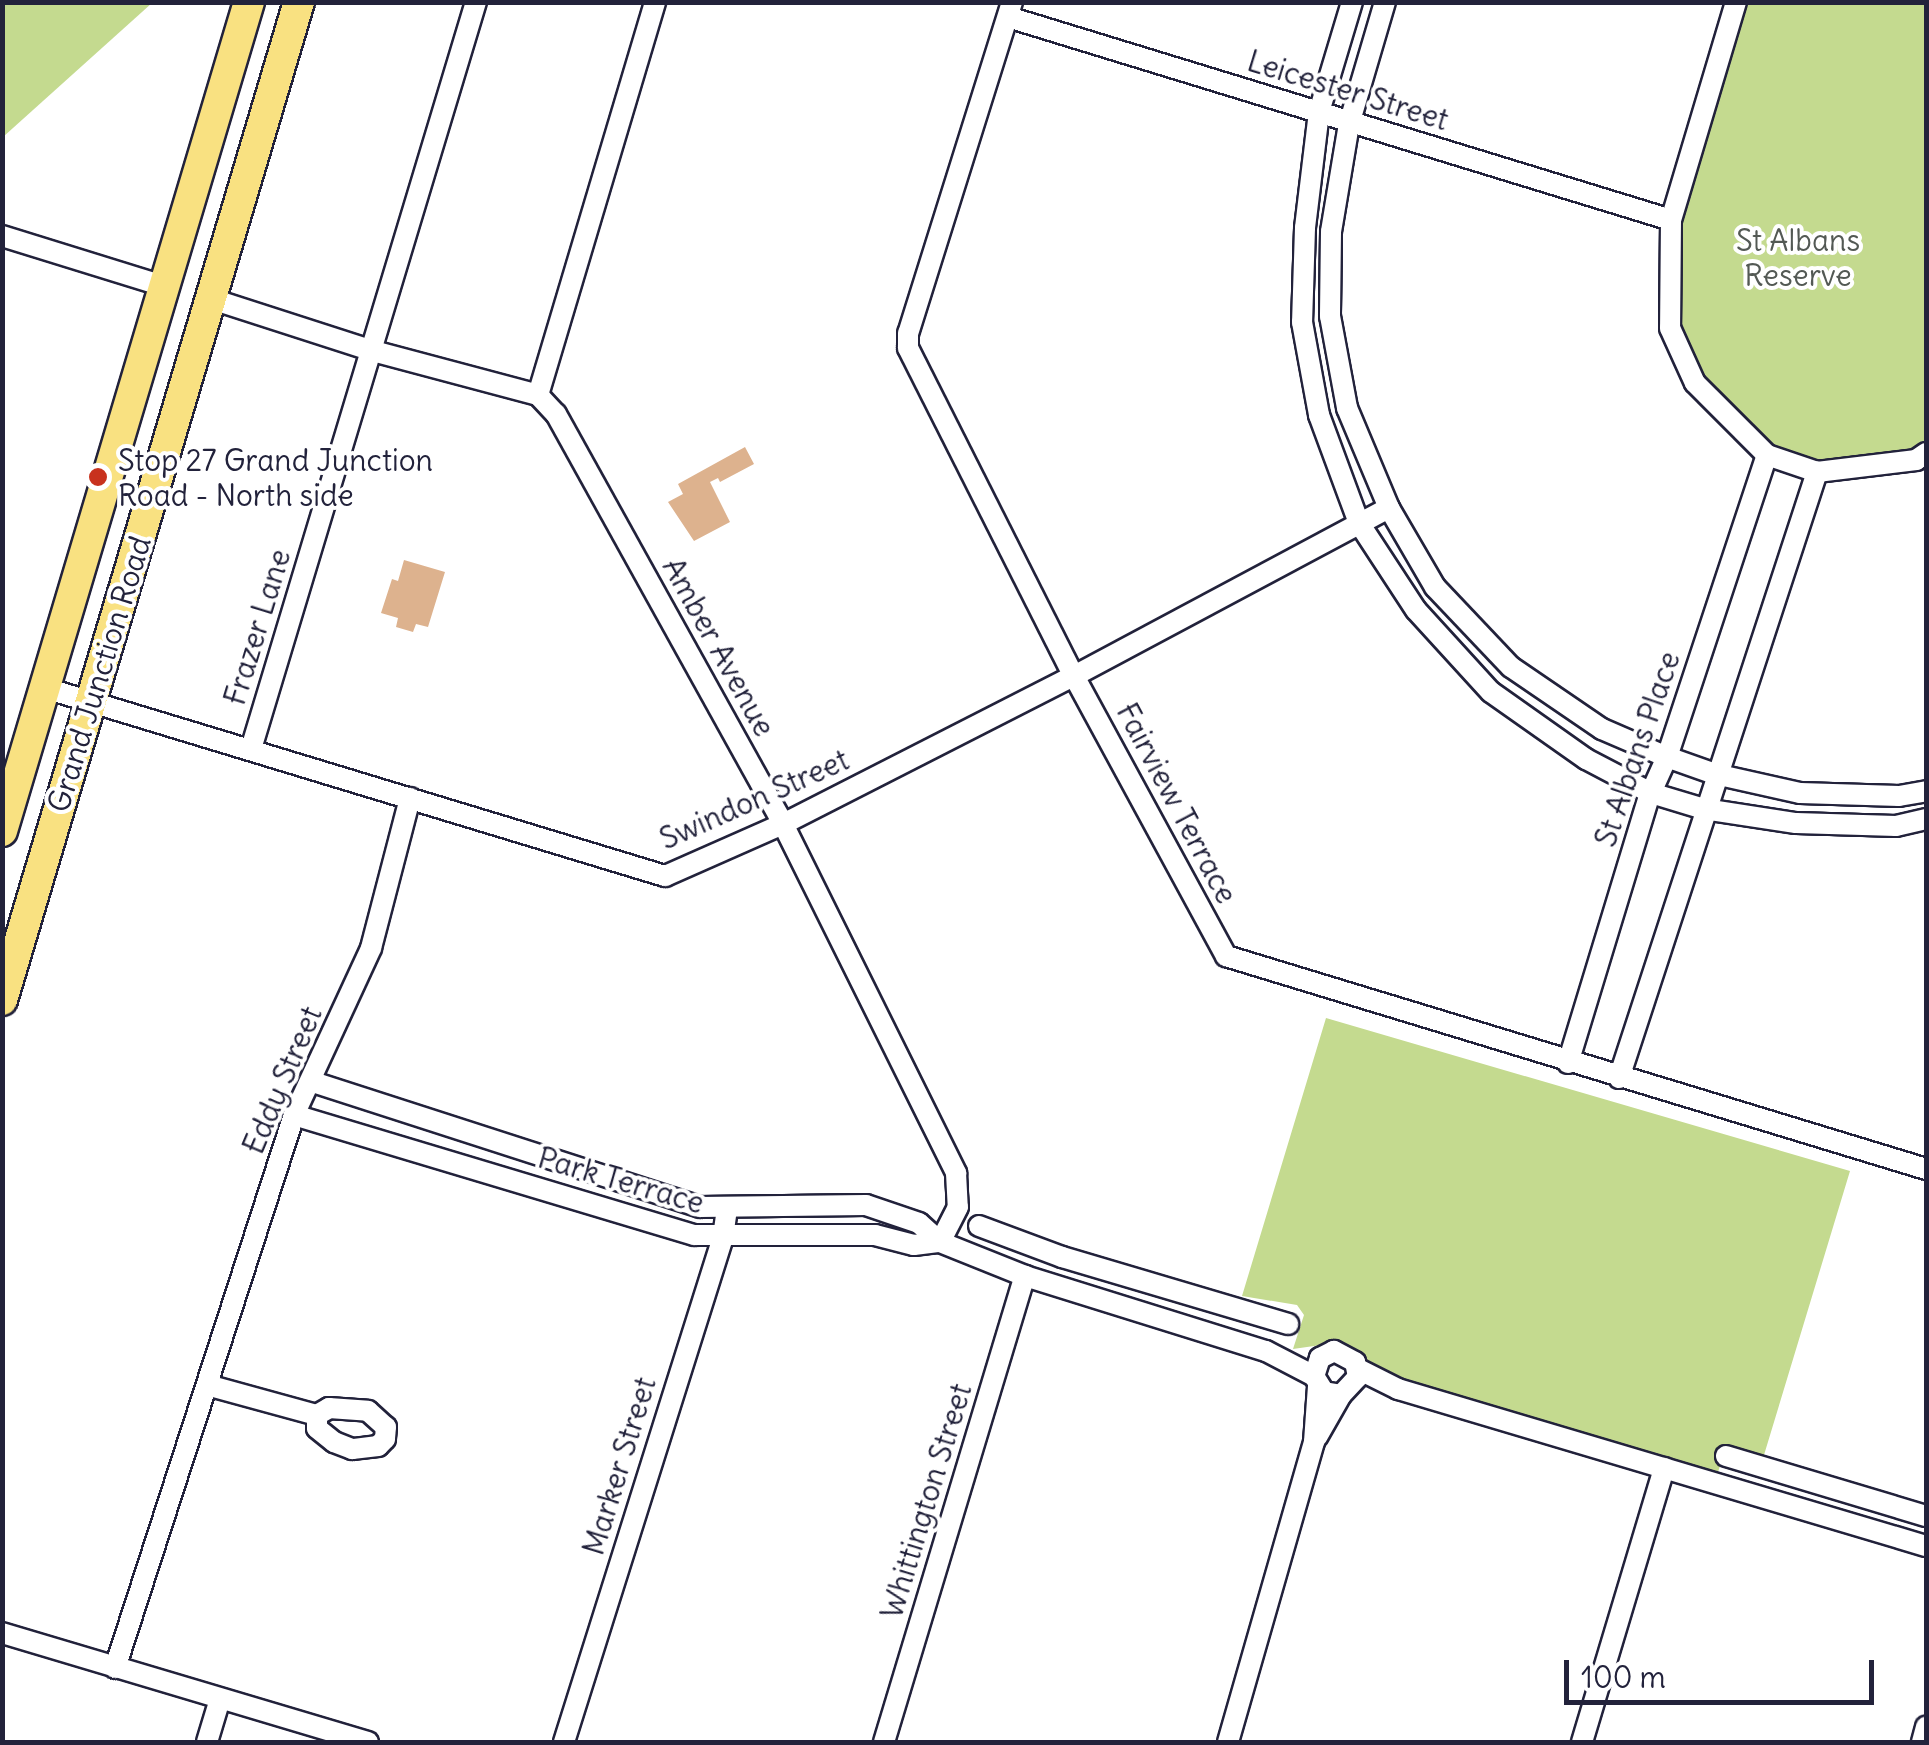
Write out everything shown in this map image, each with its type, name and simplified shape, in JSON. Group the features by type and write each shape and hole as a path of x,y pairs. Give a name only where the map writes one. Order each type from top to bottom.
{"highway":[{"name":"Grand Junction Road","path":"2,831 249,2"},
{"name":"Grand Junction Road","path":"2,1000 299,2"}],"street":[{"name":"Frazer Lane","path":"252,750 476,2"},
{"path":"212,300 373,351 538,396 655,2"},
{"path":"1352,2 1319,112 1305,228 1302,322 1319,415 1359,523 1416,610 1490,692 1586,759 1651,793 1704,809 1796,823 1896,826 1926,820"},
{"path":"1386,2 1350,124 1331,232 1330,316 1348,408 1389,508 1435,587 1511,667 1602,729 1668,757 1715,774 1800,793 1899,796 1926,790"},
{"path":"1736,2 1670,220 1670,328 1696,384 1767,456 1817,472 1916,460 1926,453"},
{"name":"Leicester Street","path":"1010,10 1350,124 1670,220"},
{"name":"Fairview Terrace","path":"1010,10 908,333 908,348 1074,676 1226,956 1568,1063 1926,1168"},
{"path":"2,236 164,286"},
{"name":"Amber Avenue","path":"538,396 556,414 783,824 956,1173 958,1207 940,1242"},
{"name":"St Albans Place","path":"1568,1063 1651,793 1668,757 1767,456"},
{"path":"1619,1078 1715,774 1817,472"},
{"name":"Swindon Street","path":"45,688 665,876 783,824 1074,676 1389,508"},
{"name":"Eddy Street","path":"115,1668 294,1115 371,948 410,798"},
{"name":"Park Terrace","path":"311,1082 700,1207 866,1205 920,1223 940,1242 1025,1276 1266,1351 1317,1373"},
{"name":"Park Terrace","path":"294,1115 694,1235 874,1235 914,1245 940,1242"},
{"name":"Marker Street","path":"564,1742 724,1237 727,1208"},
{"path":"979,1226 1062,1257 1288,1324"},
{"name":"Whittington Street","path":"884,1742 1025,1276"},
{"path":"1144,1313 1154,1283"},
{"path":"1228,1742 1314,1442 1317,1373 1342,1352 1351,1383 1314,1442"},
{"path":"1317,1373 1324,1392 1351,1383 1398,1389 1924,1547"},
{"path":"207,1384 317,1415"},
{"path":"1726,1456 1926,1516"},
{"path":"1582,1742 1664,1468"},
{"path":"1780,1503 1789,1475"},
{"path":"2,1633 368,1742"},
{"path":"207,1742 220,1699"},
{"path":"1922,1742 1926,1728"}],"green space":[{"path":"3,2 152,3 3,137"},
{"name":"St Albans Reserve","path":"1736,3 1926,3 1926,453 1856,469 1767,455 1695,383 1670,328 1671,220"},
{"path":"1326,1018 1850,1171 1764,1455 1727,1445 1716,1478 1392,1380 1328,1344 1293,1349 1304,1315 1297,1305 1242,1296"}],"building":[{"path":"745,447 754,464 720,482 718,478 710,482 730,522 694,541 668,502 683,494 678,484"},
{"path":"404,560 445,572 428,627 416,624 413,632 396,627 398,618 381,613 392,579 398,581"}],"place":[{"name":"Stop 27 Grand Junction Road - North side","path":"98,477"}]}
